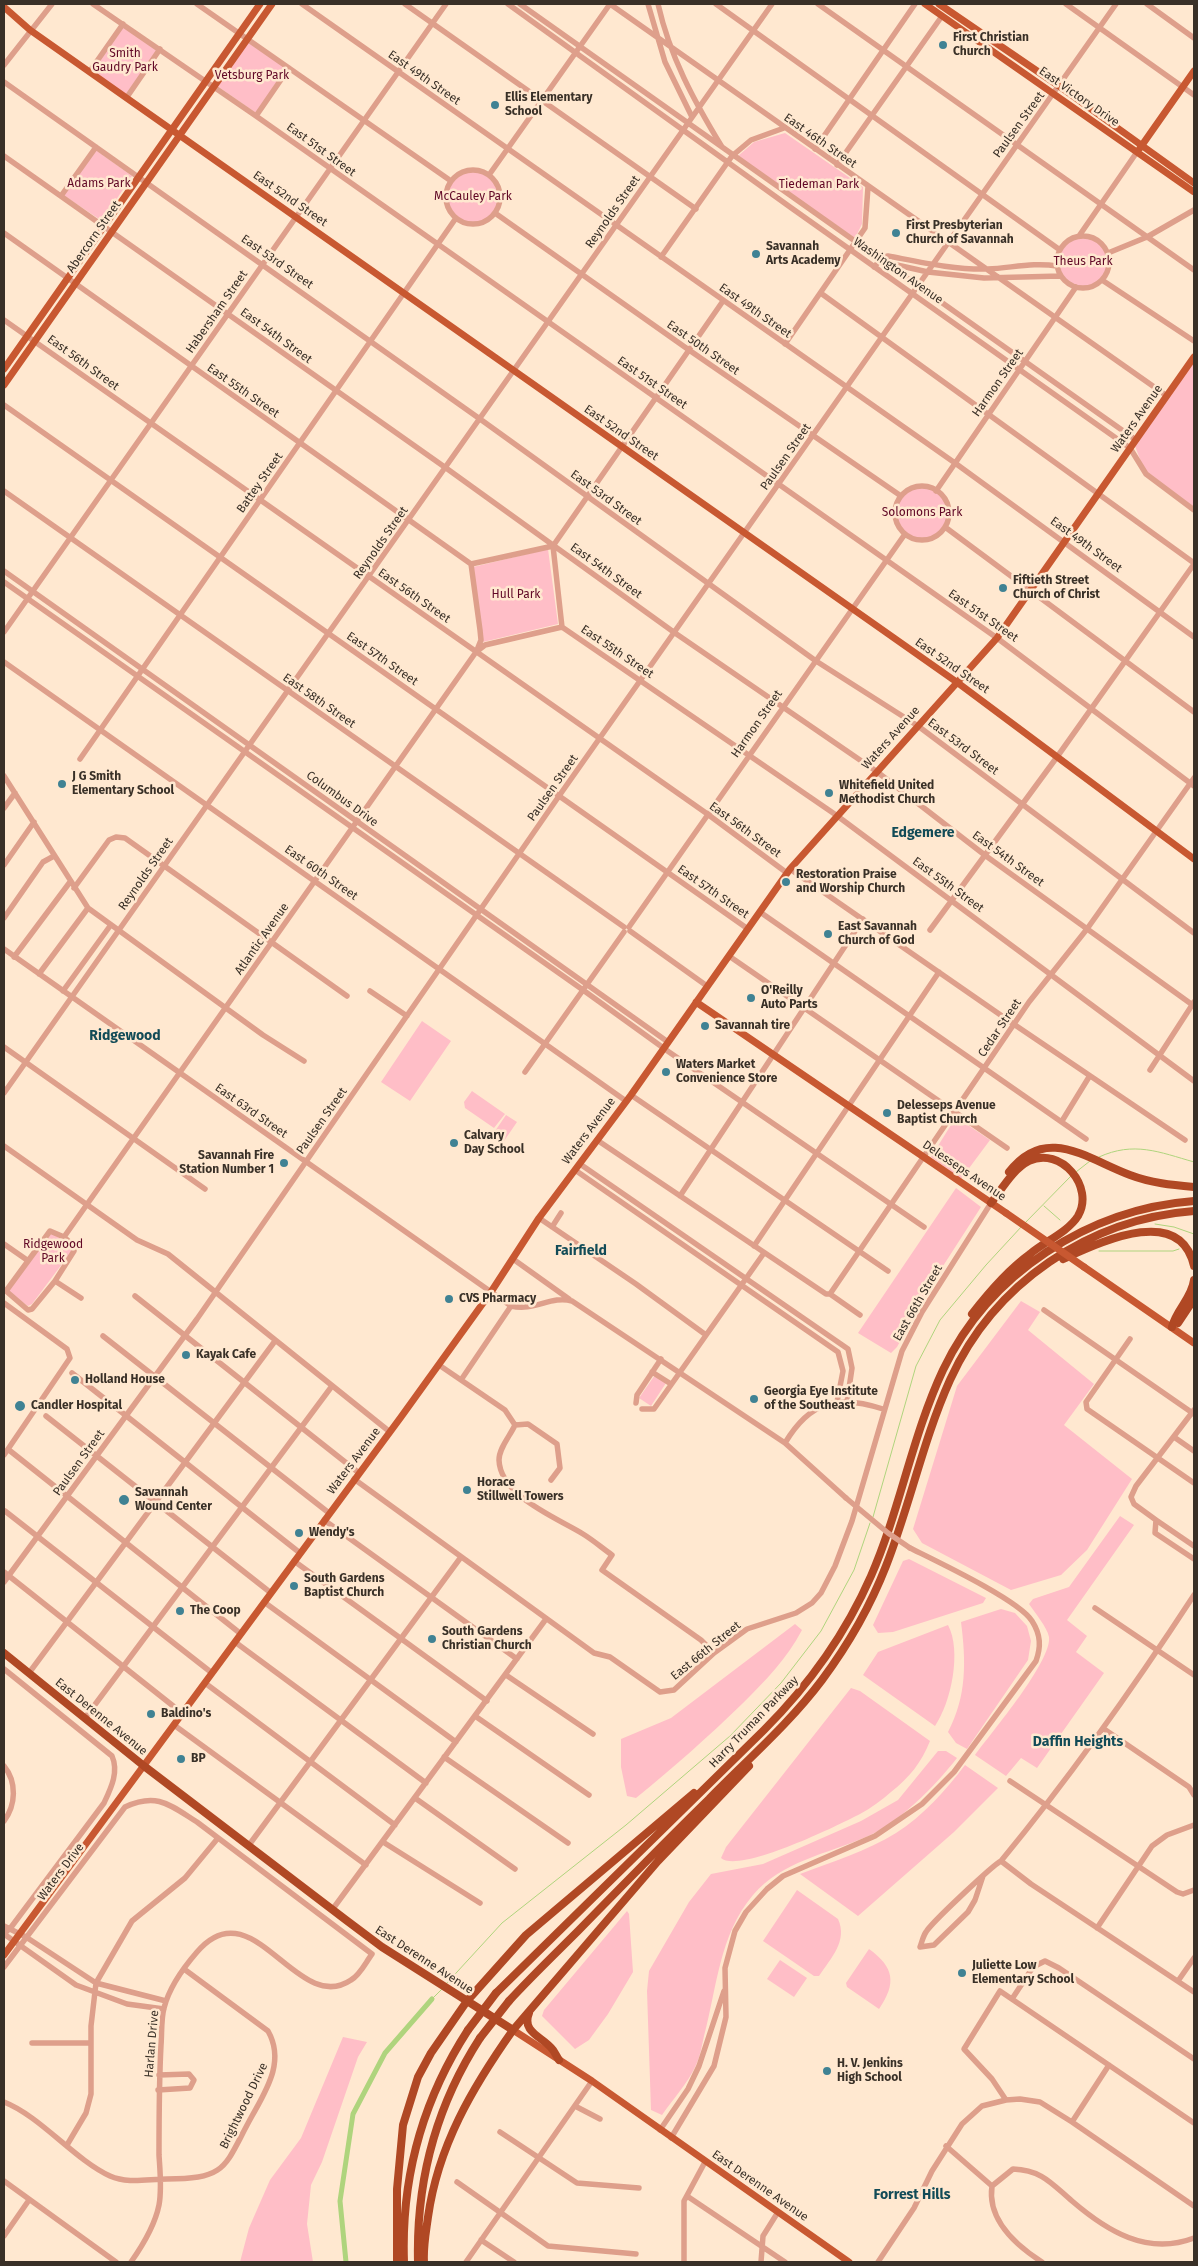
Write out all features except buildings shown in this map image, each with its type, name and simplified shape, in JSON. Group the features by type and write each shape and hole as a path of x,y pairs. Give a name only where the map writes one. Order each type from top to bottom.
{"highway":[{"path":"991,1203 1010,1171 1021,1159 1034,1150 1048,1147 1075,1151 1149,1181 1194,1187"},
{"path":"944,1369 963,1328 1005,1276 1028,1254 1070,1226 1078,1216 1081,1207 1081,1186 1076,1176 1062,1163 1045,1158 1028,1162 1018,1170 991,1203"},
{"name":"Harry Truman Parkway","path":"404,2262 405,2202 417,2140 434,2090 468,2030 496,1993 738,1756 797,1695 831,1650 852,1615 878,1561 944,1369 967,1330 1012,1278 1047,1252 1084,1230 1116,1216 1149,1207 1194,1201"},
{"name":"Harry Truman Parkway","path":"418,2262 421,2195 431,2144 448,2096 480,2038 508,2001 789,1719 820,1682 857,1627 883,1573 938,1412 958,1365 985,1322 1019,1286 1059,1255 1103,1232 1151,1216 1194,1211"},
{"path":"1019,1286 1061,1260 1134,1232 1154,1231 1180,1241 1188,1250 1194,1266"},
{"path":"1172,1327 1174,1320 1193,1288 1194,1280"},
{"path":"1172,1327 1178,1323 1194,1299"},
{"name":"East Derenne Avenue","path":"4,1653 144,1766 332,1910 382,1947 512,2030"},
{"path":"424,2262 423,2251 430,2203 439,2163 454,2125 512,2030 658,1861 768,1746 820,1682"},
{"path":"397,2262 399,2156 409,2101 418,2077 431,2054 467,2001 526,1935 738,1756"},
{"path":"530,2011 527,2019 529,2028 553,2048 559,2060"}],"main road":[{"name":"Abercorn Street","path":"4,369 260,4"},
{"name":"Abercorn Street","path":"4,385 272,4"},
{"name":"East Victory Drive","path":"925,4 1194,192"},
{"name":"East Victory Drive","path":"939,4 949,7 1194,183"},
{"name":"East 52nd Street","path":"4,7 30,30 958,683 1194,860"},
{"path":"1137,152 1194,71"},
{"name":"Waters Avenue","path":"23,1936 182,1713 439,1365 491,1292 539,1218 628,1098 788,871 876,770 958,683 997,638 1032,592 1194,357"},
{"name":"Delesseps Avenue","path":"696,1002 1194,1343"},
{"name":"Waters Drive","path":"4,1955 23,1936"},
{"name":"East Derenne Avenue","path":"512,2030 592,2082 849,2262"}],"street":[{"path":"4,65 52,4"},
{"name":"East 51st Street","path":"93,4 256,116 548,323 780,484 997,638 1091,709 1193,782"},
{"path":"197,4 451,181"},
{"name":"East 49th Street","path":"302,4 615,226 955,463 1194,637"},
{"path":"405,4 696,209"},
{"name":"Habersham Street","path":"4,632 446,4"},
{"name":"Washington Avenue","path":"508,4 688,124 1136,440"},
{"name":"Washington Avenue","path":"520,4 684,130 851,251 1130,448 1146,474 1194,510"},
{"path":"489,175 610,4"},
{"name":"East 46th Street","path":"610,4 1167,396"},
{"path":"648,4 665,62 692,117"},
{"path":"658,4 669,44 684,82 723,149"},
{"path":"716,4 1060,250"},
{"name":"Reynolds Street","path":"4,1093 164,865 330,634 772,4"},
{"path":"818,4 1194,270"},
{"path":"815,149 915,4"},
{"path":"1066,4 1194,95"},
{"name":"Paulsen Street","path":"4,1582 6,1574 38,1536 216,1292 559,796 642,681 1116,4"},
{"path":"1147,4 1194,38"},
{"path":"837,165 942,16"},
{"path":"90,72 123,24"},
{"path":"127,97 160,49"},
{"path":"256,116 289,68"},
{"name":"East 53rd Street","path":"4,82 146,184 263,264 816,661 918,726 1194,933"},
{"path":"661,257 732,156 745,143 784,128"},
{"path":"61,196 96,147"},
{"path":"1079,236 1098,240 1108,253 1109,267 1102,280 1094,286 1076,287 1061,276 1057,266 1060,250 1068,241 1079,236 1137,152"},
{"name":"East 54th Street","path":"4,156 228,313 675,633 876,770 986,856 1194,1004"},
{"path":"469,170 476,170 489,175 500,192 499,206 495,213 489,219 476,224 462,222 456,218 450,212 446,200 451,181 456,175 469,170"},
{"path":"785,344 822,294 866,228 868,187"},
{"path":"1108,253 1147,237 1194,210"},
{"name":"East 50th Street","path":"495,213 901,496"},
{"name":"Battey Street","path":"80,759 456,218"},
{"name":"East 55th Street","path":"4,233 471,564"},
{"path":"874,267 879,260 888,256 933,264 986,269 1046,264 1057,266"},
{"path":"879,260 928,272 999,278 1061,276"},
{"path":"1102,280 1194,341"},
{"name":"Harmon Street","path":"936,491 1026,363 1076,287"},
{"path":"822,294 1194,563 1126,662 986,856 930,930"},
{"path":"476,652 485,645 562,627 553,546 723,300"},
{"name":"East 56th Street","path":"4,320 599,740 788,871 863,919 1089,1076 1185,1140"},
{"name":"East 57th Street","path":"4,405 748,929"},
{"path":"918,487 936,491 948,507 948,515 940,533 926,539 913,538 905,534 898,526 895,516 901,496 907,491 918,487"},
{"name":"East 58th Street","path":"4,491 707,986"},
{"path":"944,527 1194,712"},
{"name":"Harmon Street","path":"525,1072 905,534"},
{"path":"471,564 553,546"},
{"name":"Atlantic Avenue","path":"64,1237 476,652 480,635 471,564"},
{"name":"Columbus Drive","path":"4,572 250,744 481,910 742,1103 924,1227"},
{"name":"Columbus Drive","path":"4,582 477,916 585,987"},
{"name":"East 55th Street","path":"562,627 836,816 1194,1081"},
{"name":"East 60th Street","path":"4,662 546,1044 628,1098 711,1149 888,1271"},
{"path":"4,776 88,908 110,926 262,1034 304,1061"},
{"name":"Cedar Street","path":"830,1294 890,1204 1050,975 1087,929 1193,782"},
{"path":"4,808 15,792"},
{"path":"4,865 34,822"},
{"path":"74,888 109,840 116,837 125,838 347,996"},
{"path":"4,918 43,862 54,856"},
{"path":"14,957 70,882"},
{"path":"39,974 88,908"},
{"name":"East 57th Street","path":"760,912 1086,1139"},
{"path":"680,1196 863,919"},
{"path":"63,991 110,926"},
{"name":"East 63rd Street","path":"4,949 511,1306"},
{"path":"729,956 1007,1148"},
{"path":"754,1246 939,972"},
{"path":"370,991 407,1016"},
{"path":"1150,1070 1194,1004"},
{"path":"4,1047 205,1189"},
{"path":"1062,1121 1089,1076"},
{"path":"597,1140 764,1253 860,1315"},
{"path":"4,1146 137,1240 168,1254 274,1341 390,1432"},
{"path":"577,1167 662,1220 848,1349 851,1358 852,1376 847,1402"},
{"path":"577,1167 658,1227 838,1352 842,1371 837,1402"},
{"name":"East 66th Street","path":"135,1296 301,1427 357,1476 461,1557 594,1653 610,1657 661,1692 674,1690 714,1653 754,1626 803,1610 821,1593 835,1566 852,1521 897,1362 912,1329 991,1203"},
{"path":"552,1227 561,1213"},
{"path":"539,1218 636,1284 706,1335"},
{"path":"658,1227 662,1220"},
{"path":"53,1231 64,1237 74,1249 55,1281 32,1309 28,1310 6,1291 47,1233 53,1231"},
{"path":"4,1244 27,1260"},
{"path":"642,1409 654,1409 764,1253"},
{"path":"513,1259 572,1302 661,1359 785,1443 888,1533 910,1548 999,1596 1031,1619 1038,1632 1041,1647 1036,1661 954,1772 922,1804 875,1836 783,1876 755,1901 735,1931 725,1968 726,2017 714,2066 672,2138"},
{"path":"55,1281 81,1298"},
{"path":"461,1380 511,1306 529,1308 558,1299 572,1302"},
{"path":"4,1303 67,1349 70,1358 64,1370 51,1385 4,1455"},
{"path":"1044,1310 1194,1412 1136,1486 1131,1498 1134,1504 1194,1546"},
{"path":"103,1336 330,1513"},
{"path":"1130,1339 1086,1402 1087,1409 1194,1483"},
{"path":"29,1673 274,1341"},
{"path":"833,1348 838,1342"},
{"path":"636,1403 637,1395 661,1359"},
{"path":"439,1365 505,1410 515,1425"},
{"path":"652,1372 671,1384"},
{"path":"72,1373 300,1553"},
{"path":"85,1718 332,1386"},
{"path":"785,1443 803,1418 819,1407 837,1402 847,1402 865,1403 883,1409"},
{"path":"46,1416 270,1593"},
{"path":"515,1425 528,1424 557,1444 560,1468 551,1480"},
{"path":"515,1425 501,1450 499,1461 508,1484 520,1496 612,1555 602,1570 701,1640 714,1653"},
{"path":"1174,1437 1194,1450"},
{"path":"9,1450 241,1634"},
{"path":"5,1511 212,1673"},
{"path":"324,1520 517,1659"},
{"path":"1156,1520 1155,1533 1194,1559"},
{"path":"249,1845 461,1557"},
{"path":"294,1561 486,1701"},
{"path":"6,1574 182,1713"},
{"path":"983,1876 975,1900 968,1912 934,1945 920,1946 926,1931 983,1876 1001,1861 1046,1806 1104,1729 1194,1595"},
{"path":"264,1602 456,1742"},
{"path":"1095,1608 1194,1675"},
{"path":"332,1910 546,1619"},
{"path":"235,1642 426,1783"},
{"name":"Waters Drive","path":"4,1669 112,1756 116,1763 113,1782 104,1802 12,1926 5,1931"},
{"path":"506,1675 593,1734"},
{"path":"205,1683 395,1825"},
{"path":"475,1716 589,1795"},
{"path":"174,1725 366,1865"},
{"path":"1104,1729 1189,1787 1194,1796"},
{"path":"444,1758 568,1843"},
{"path":"4,1766 8,1771 15,1798 10,1813 4,1821"},
{"path":"1010,1781 1177,1892 1183,1894 1194,1890"},
{"path":"414,1798 515,1869"},
{"name":"Waters Drive","path":"23,1936 125,1807 144,1800 166,1802 218,1838"},
{"path":"1097,1928 1138,1867 1159,1840 1194,1825"},
{"path":"67,2145 86,2113 89,2103 96,1983 132,1921 186,1878 218,1838"},
{"name":"Harlan Drive","path":"131,2262 154,2222 159,2203 158,2090 164,2009 166,2001 184,1969 207,1943 216,1937 234,1934 251,1938 312,1983 329,1988 337,1987 354,1979 372,1954 218,1838"},
{"path":"383,1842 480,1903"},
{"path":"1001,1861 1031,1884 1194,1992"},
{"path":"5,1931 23,1936 96,1983 166,2001"},
{"path":"5,1931 76,1986 126,2004 164,2009"},
{"name":"Waters Drive","path":"4,1967 17,1942"},
{"path":"1178,1981 1194,1958"},
{"path":"1012,2000 1033,1967 1045,1961 1059,1968 1194,2059"},
{"name":"Brightwood Drive","path":"4,2102 111,2176 144,2182 160,2179 204,2177 214,2174 233,2154 258,2106 277,2058 273,2040 268,2031 184,1969"},
{"path":"660,2130 688,2088 699,2066 725,1989"},
{"path":"1006,2100 992,2079 964,2049 1000,1991 1194,2123"},
{"path":"32,2043 91,2044"},
{"path":"1072,2122 1109,2065"},
{"path":"158,2090 190,2088 194,2080 189,2074 159,2075"},
{"path":"467,2261 592,2082"},
{"path":"878,2262 914,2208 946,2146 962,2124 982,2106 1006,2100 1020,2099 1040,2102 1194,2206"},
{"path":"575,2106 600,2120"},
{"path":"500,2132 577,2183 640,2188"},
{"path":"946,2146 992,2186 992,2202 1000,2223 1012,2239 1042,2262"},
{"path":"684,2262 684,2201 705,2162"},
{"path":"992,2186 1013,2169 1025,2170 1044,2176 1086,2213 1113,2232 1135,2242 1166,2244 1194,2238"},
{"path":"4,2181 116,2262"},
{"path":"457,2182 548,2246 636,2254"},
{"path":"687,2196 785,2262"},
{"path":"4,2236 30,2200"},
{"path":"761,2262 763,2236 778,2212"},
{"path":"481,2240 514,2262"}],"green space":[{"name":"Smith Gaudry Park","path":"123,24 160,49 127,97 90,71"},
{"name":"Vetsburg Park","path":"247,41 286,68 256,113 217,86"},
{"name":"Tiedeman Park","path":"785,133 863,187 862,224 855,238 737,157 754,142"},
{"name":"Adams Park","path":"96,150 132,176 102,221 63,195"},
{"name":"McCauley Park","path":"473,170 483,172 492,178 498,187 500,197 498,207 492,216 483,222 473,224 463,222 454,216 448,207 446,197 448,187 454,178 463,172"},
{"name":"Theus Park","path":"1078,236 1088,236 1097,240 1105,248 1109,262 1105,276 1097,284 1088,288 1078,288 1069,284 1061,276 1057,267 1057,257 1061,248 1069,240"},
{"path":"1194,362 1194,508 1144,470 1135,446"},
{"name":"Solomons Park","path":"922,486 941,494 949,513 941,532 922,540 903,532 895,513 903,494"},
{"name":"Hull Park","path":"548,549 558,624 483,642 473,567"},
{"path":"422,1021 451,1041 410,1101 381,1082"},
{"path":"472,1091 505,1114 494,1128 465,1108 464,1102"},
{"path":"506,1115 517,1122 502,1144 491,1137"},
{"path":"956,1117 990,1140 961,1179 931,1157"},
{"path":"956,1188 981,1207 934,1280 897,1347 891,1353 858,1333"},
{"name":"Ridgewood Park","path":"52,1233 71,1246 71,1252 32,1304 28,1306 9,1293 9,1289"},
{"path":"1021,1301 1040,1312 1028,1330 1094,1384 1064,1425 1132,1479 1087,1550 1061,1575 1011,1590 922,1543 913,1529 957,1386"},
{"path":"655,1375 666,1383 651,1406 639,1398"},
{"path":"1120,1516 1134,1525 1067,1620 1087,1636 1076,1652 1104,1673 1037,1768 1021,1758 1006,1776 975,1755 1020,1696 1041,1662 1047,1648 1048,1633 1029,1604 1033,1599 1069,1587"},
{"path":"909,1559 986,1598 983,1603 893,1632 878,1633 873,1625 903,1561"},
{"path":"1001,1609 1015,1613 1027,1626 1031,1641 1028,1660 967,1749 956,1743 948,1732 959,1705 964,1678 961,1622"},
{"path":"795,1624 802,1630 796,1641 759,1687 650,1787 636,1798 627,1796 621,1767 621,1739 671,1718"},
{"path":"948,1625 954,1649 953,1677 946,1704 935,1726 863,1675 878,1652"},
{"path":"851,1688 860,1691 930,1741 914,1769 898,1786 876,1804 832,1828 767,1854 731,1861 721,1858 726,1847"},
{"path":"938,1751 946,1751 957,1758 916,1803 891,1823 866,1837 791,1866 765,1883 753,1895 733,1927 726,1945 701,2051 693,2072 662,2115 651,2110 647,1991 649,1971 689,1902 711,1874 763,1864 861,1821 898,1800"},
{"path":"965,1765 998,1788 954,1832 858,1916 800,1874 861,1851 896,1833 934,1802"},
{"path":"797,1890 838,1919 841,1927 840,1942 837,1949 819,1976 814,1976 763,1941"},
{"path":"627,1911 629,1914 633,1972 608,2014 589,2040 575,2049 542,2016 544,2010"},
{"path":"869,1949 884,1962 890,1976 889,1991 879,2009 847,1987 846,1983"},
{"path":"780,1960 807,1978 794,1997 767,1979"},
{"path":"343,2037 367,2042 358,2057 322,2162 311,2185 307,2224 313,2262 240,2262 249,2228 270,2180 301,2138"}],"waterway":[{"path":"1099,1157 1112,1152 1135,1149 1158,1152 1194,1162"},
{"path":"1076,1172 1090,1161"},
{"path":"1025,1223 1071,1176"},
{"path":"1044,1206 1060,1220"},
{"path":"1155,1224 1174,1227 1194,1234"},
{"path":"873,1517 916,1366 940,1320 1022,1226"},
{"path":"1099,1251 1173,1251 1179,1249"},
{"path":"446,1984 502,1923 626,1825 730,1736 781,1683 821,1631 854,1570 870,1523"},
{"path":"432,1999 442,1989"},
{"path":"346,2262 340,2201 353,2114 385,2053 432,1999"}],"place":[{"name":"First Christian Church","path":"943,45"},
{"name":"Ellis Elementary School","path":"495,105"},
{"name":"First Presbyterian Church of Savannah","path":"896,233"},
{"name":"Savannah Arts Academy","path":"756,254"},
{"name":"Fiftieth Street Church of Christ","path":"1003,588"},
{"name":"J G Smith Elementary School","path":"62,784"},
{"name":"Whitefield United Methodist Church","path":"829,793"},
{"name":"Restoration Praise and Worship Church","path":"786,882"},
{"name":"East Savannah Church of God","path":"828,934"},
{"name":"O'Reilly Auto Parts","path":"751,998"},
{"name":"Savannah tire","path":"705,1026"},
{"name":"Waters Market Convenience Store","path":"666,1072"},
{"name":"Delesseps Avenue Baptist Church","path":"887,1113"},
{"name":"Calvary Day School","path":"454,1143"},
{"name":"Savannah Fire Station Number 1","path":"284,1163"},
{"name":"CVS Pharmacy","path":"449,1299"},
{"name":"Kayak Cafe","path":"186,1355"},
{"name":"Holland House","path":"75,1380"},
{"name":"Georgia Eye Institute of the Southeast","path":"754,1399"},
{"name":"Candler Hospital","path":"20,1406"},
{"name":"Horace Stillwell Towers","path":"467,1490"},
{"name":"Savannah Wound Center","path":"124,1500"},
{"name":"Wendy's","path":"299,1533"},
{"name":"South Gardens Baptist Church","path":"294,1586"},
{"name":"The Coop","path":"180,1611"},
{"name":"South Gardens Christian Church","path":"432,1639"},
{"name":"Baldino's","path":"151,1714"},
{"name":"BP","path":"181,1759"},
{"name":"Juliette Low Elementary School","path":"962,1973"},
{"name":"H. V. Jenkins High School","path":"827,2071"}],"district":[{"name":"Edgemere","path":"923,833"},
{"name":"Ridgewood","path":"125,1036"},
{"name":"Fairfield","path":"581,1251"},
{"name":"Daffin Heights","path":"1078,1742"},
{"name":"Forrest Hills","path":"912,2195"}]}
